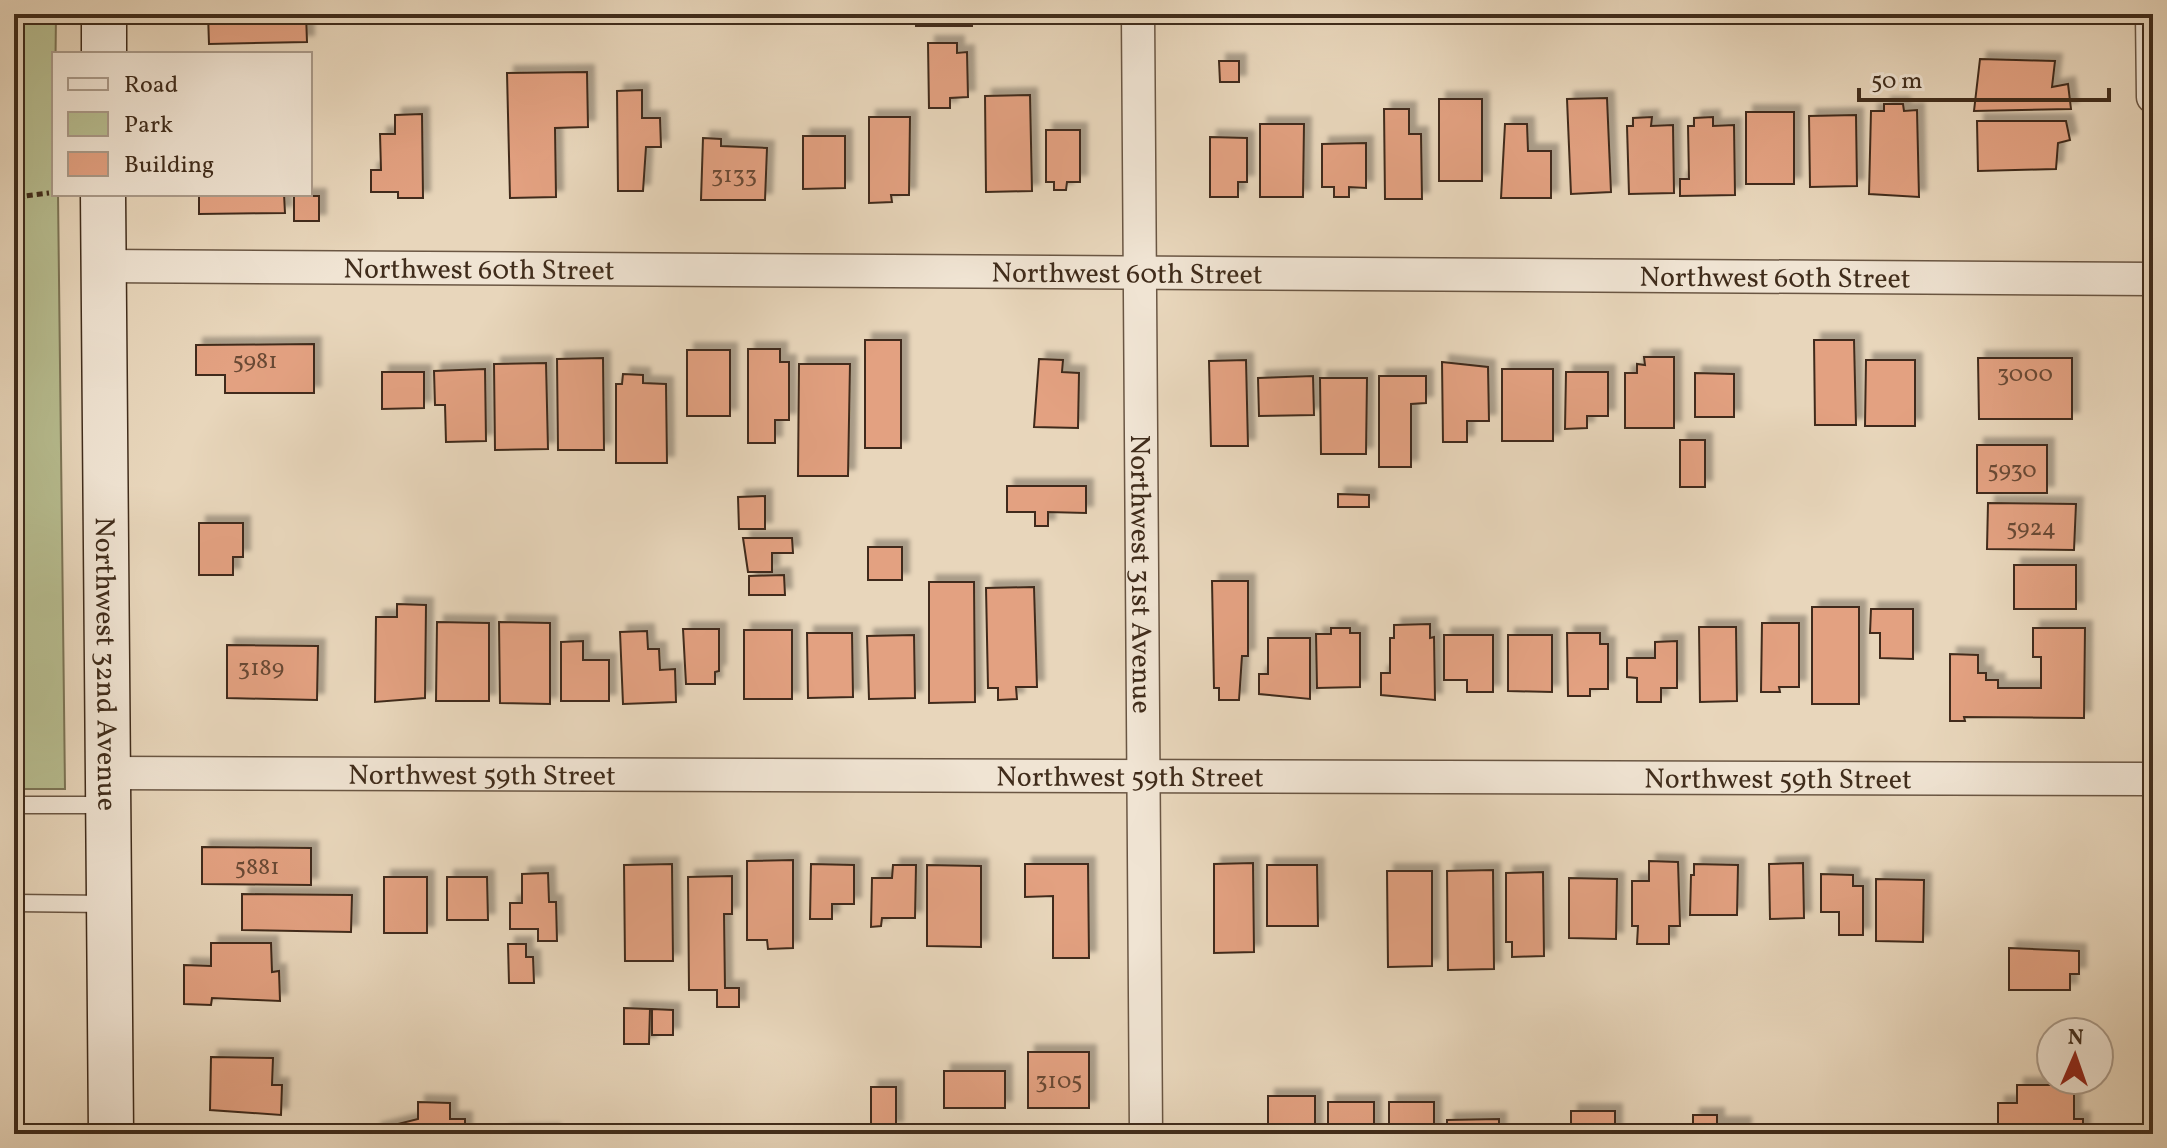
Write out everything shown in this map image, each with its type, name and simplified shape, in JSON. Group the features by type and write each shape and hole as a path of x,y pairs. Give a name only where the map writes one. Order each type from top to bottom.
{"main road":[{"path":"104,14 104,52"},
{"name":"Northwest 32nd Avenue","path":"103,196 111,1134"}],"street":[{"name":"Northwest 31st Avenue","path":"1138,14 1146,1134"},
{"path":"2152,14 2153,97"},
{"name":"Northwest 60th Street","path":"103,266 2153,279"},
{"name":"Northwest 59th Street","path":"108,789 1144,776 2153,779"}],"lane":[{"path":"14,805 108,789"},
{"path":"14,903 108,904"}],"path":[{"path":"14,210 24,196 49,193"}],"green space":[{"path":"14,14 56,14 56,52 52,52 52,196 58,196 65,789 14,789"}],"building":[{"path":"208,14 306,14 307,42 209,44"},
{"path":"916,14 972,14 972,26 916,26"},
{"path":"928,43 957,43 957,53 967,52 968,97 950,98 950,108 929,108"},
{"path":"1980,59 2055,61 2052,87 2068,84 2071,109 1974,111"},
{"path":"1219,61 1239,61 1239,82 1220,82"},
{"path":"587,72 588,127 555,128 556,197 510,198 507,73"},
{"path":"642,90 642,118 660,118 661,147 646,147 643,191 618,191 617,91"},
{"path":"1030,95 1032,191 986,192 985,96"},
{"path":"1607,98 1611,192 1571,194 1567,99"},
{"path":"1439,99 1482,99 1482,181 1439,181"},
{"path":"1884,104 1903,104 1904,111 1917,110 1919,197 1869,194 1871,111 1884,111"},
{"path":"1384,109 1409,109 1409,134 1421,134 1422,199 1385,199"},
{"path":"1746,112 1794,112 1794,184 1746,184"},
{"path":"422,114 423,198 398,198 398,192 371,192 371,170 381,170 380,134 395,134 395,115"},
{"path":"1856,115 1857,186 1810,187 1809,116"},
{"path":"869,117 910,117 909,195 891,195 892,202 869,203"},
{"path":"1652,117 1651,126 1673,125 1674,193 1629,194 1627,126 1633,126 1633,118"},
{"path":"1713,117 1713,126 1734,125 1735,195 1680,196 1680,179 1689,179 1688,126 1694,126 1694,118"},
{"path":"1977,121 2066,121 2070,140 2058,143 2056,169 1978,171"},
{"path":"1260,124 1304,124 1303,197 1260,197"},
{"path":"1505,124 1527,124 1528,151 1551,151 1551,198 1501,198"},
{"path":"1046,130 1080,130 1080,182 1067,182 1066,190 1054,190 1054,182 1046,182"},
{"path":"803,136 845,136 845,188 803,189"},
{"path":"1210,137 1247,138 1247,182 1238,182 1238,197 1210,197"},
{"path":"703,138 721,139 721,146 767,148 765,200 701,200"},
{"path":"1366,143 1366,188 1349,187 1349,197 1334,197 1334,187 1322,187 1322,144"},
{"path":"199,196 284,196 285,213 199,214"},
{"path":"294,196 319,196 319,221 294,221"},
{"path":"865,340 901,340 901,448 865,448"},
{"path":"1814,340 1854,340 1856,425 1815,425"},
{"path":"314,344 314,393 225,393 225,375 196,375 196,345"},
{"path":"748,349 780,349 780,362 789,362 789,420 775,420 775,443 748,443"},
{"path":"687,350 730,350 730,416 687,416"},
{"path":"1644,357 1674,357 1674,428 1625,428 1625,373 1637,373 1637,364 1645,365"},
{"path":"603,358 604,450 558,450 557,359"},
{"path":"1978,358 2072,358 2072,419 1979,419"},
{"path":"1039,359 1063,360 1062,372 1079,373 1078,428 1034,427"},
{"path":"1246,360 1248,446 1211,446 1209,361"},
{"path":"1866,360 1915,360 1915,426 1865,426"},
{"path":"1442,362 1488,367 1489,421 1467,421 1467,442 1443,442"},
{"path":"546,363 548,449 495,450 494,364"},
{"path":"799,364 850,364 848,476 798,476"},
{"path":"485,369 486,441 446,442 445,405 435,405 434,371"},
{"path":"1502,369 1553,369 1553,441 1502,441"},
{"path":"382,372 424,372 424,408 382,409"},
{"path":"1566,372 1608,372 1608,416 1587,416 1587,428 1565,429"},
{"path":"1695,373 1734,374 1734,417 1695,417"},
{"path":"623,374 643,375 643,383 666,384 667,463 616,463 616,384 622,384"},
{"path":"1313,376 1314,415 1259,416 1258,378"},
{"path":"1379,376 1426,376 1426,403 1411,404 1411,467 1379,467"},
{"path":"1320,378 1367,378 1366,454 1321,454"},
{"path":"1680,440 1705,440 1705,487 1680,487"},
{"path":"1977,445 2047,445 2047,493 1977,493"},
{"path":"1007,486 1086,486 1086,513 1048,512 1048,526 1035,526 1035,512 1007,512"},
{"path":"1338,494 1369,495 1369,507 1338,507"},
{"path":"765,496 765,529 739,529 738,497"},
{"path":"1988,503 2076,504 2074,550 1987,549"},
{"path":"199,523 243,523 243,557 233,557 233,575 199,575"},
{"path":"743,538 792,538 793,553 772,553 772,572 748,572"},
{"path":"868,547 902,547 902,580 868,580"},
{"path":"2014,565 2076,565 2076,609 2014,609"},
{"path":"784,575 785,595 749,595 749,576"},
{"path":"1212,581 1248,581 1248,656 1242,656 1239,700 1219,700 1219,688 1214,688"},
{"path":"929,582 974,582 975,702 929,703"},
{"path":"1034,587 1037,687 1016,687 1017,699 998,700 998,688 988,688 986,588"},
{"path":"397,604 426,605 425,698 375,702 376,617 397,617"},
{"path":"1812,607 1859,607 1859,704 1812,704"},
{"path":"1871,609 1913,609 1913,659 1880,658 1880,633 1870,633"},
{"path":"437,622 489,623 489,701 436,701"},
{"path":"499,622 550,623 550,704 500,703"},
{"path":"1762,623 1799,623 1799,687 1779,687 1780,692 1761,692"},
{"path":"1430,624 1430,638 1434,637 1435,700 1381,695 1381,673 1390,673 1390,638 1394,638 1394,625"},
{"path":"1699,627 1736,627 1737,701 1700,702"},
{"path":"1331,628 1350,628 1350,633 1360,633 1360,687 1317,688 1316,634 1331,634"},
{"path":"2033,628 2085,628 2084,718 1964,717 1965,721 1950,721 1950,654 1978,655 1978,673 1986,673 1986,680 1998,680 1998,688 2041,688 2041,657 2033,657"},
{"path":"683,629 719,629 719,671 715,672 715,684 686,684"},
{"path":"744,630 792,630 792,699 744,699"},
{"path":"647,631 648,649 659,649 660,670 675,669 676,702 623,704 620,632"},
{"path":"807,633 852,633 853,697 808,698"},
{"path":"1567,633 1600,633 1600,644 1608,644 1608,689 1590,689 1590,696 1568,696"},
{"path":"914,635 915,698 869,699 867,636"},
{"path":"1444,635 1493,635 1493,692 1467,692 1467,680 1444,680"},
{"path":"1508,635 1552,635 1552,692 1508,691"},
{"path":"1268,638 1310,638 1310,699 1259,694 1259,674 1268,674"},
{"path":"583,641 583,660 609,660 609,701 561,701 561,642"},
{"path":"1677,641 1677,688 1661,688 1661,702 1637,702 1637,678 1627,677 1627,658 1655,658 1655,642"},
{"path":"227,645 318,646 317,700 227,698"},
{"path":"202,847 311,848 311,885 202,884"},
{"path":"793,860 793,948 768,949 767,940 747,940 747,861"},
{"path":"1649,861 1678,862 1680,926 1669,926 1669,944 1637,944 1638,926 1632,926 1632,881 1649,881"},
{"path":"1253,863 1254,952 1214,953 1214,864"},
{"path":"1803,863 1804,918 1770,919 1769,864"},
{"path":"672,864 673,961 625,961 624,865"},
{"path":"811,864 854,865 854,904 832,904 832,919 810,919"},
{"path":"1025,864 1088,864 1089,958 1053,958 1053,896 1025,897"},
{"path":"1694,864 1738,865 1737,915 1690,915"},
{"path":"893,865 916,865 915,918 882,918 881,926 871,927 872,878 892,878"},
{"path":"927,865 981,866 981,947 927,946"},
{"path":"1267,865 1317,865 1318,926 1267,926"},
{"path":"1493,870 1494,969 1448,970 1447,871"},
{"path":"1387,871 1432,871 1432,966 1388,967"},
{"path":"1543,872 1544,956 1512,957 1512,942 1506,942 1506,873"},
{"path":"548,873 549,902 556,902 557,941 538,941 538,929 510,929 510,903 522,903 522,874"},
{"path":"1821,874 1853,875 1853,886 1863,886 1863,935 1839,935 1839,912 1821,912"},
{"path":"732,876 732,914 724,914 725,988 739,988 739,1007 717,1007 717,990 689,990 688,877"},
{"path":"384,877 427,877 427,933 384,933"},
{"path":"447,877 487,877 488,920 447,920"},
{"path":"1569,878 1617,879 1616,939 1569,938"},
{"path":"1876,879 1924,880 1923,942 1876,941"},
{"path":"242,894 352,895 351,932 242,930"},
{"path":"211,943 271,943 272,972 279,971 280,1001 212,998 211,1005 184,1004 184,965 211,966"},
{"path":"508,944 526,944 526,957 533,957 534,983 509,983"},
{"path":"2009,948 2079,951 2079,974 2070,974 2070,990 2009,990"},
{"path":"624,1008 650,1009 649,1044 624,1044"},
{"path":"652,1009 673,1010 673,1035 652,1035"},
{"path":"1028,1052 1089,1052 1089,1108 1028,1108"},
{"path":"211,1057 273,1058 272,1085 282,1085 281,1115 210,1110"},
{"path":"944,1071 1005,1071 1005,1108 944,1108"},
{"path":"2017,1085 2035,1085 2035,1096 2074,1096 2074,1119 2083,1119 2083,1134 1998,1134 1998,1103 2017,1103"},
{"path":"871,1087 896,1087 896,1128 871,1129"},
{"path":"1268,1096 1315,1096 1315,1134 1268,1134"},
{"path":"418,1102 450,1103 450,1119 465,1119 465,1134 375,1134 374,1130 418,1119"},
{"path":"1328,1102 1374,1102 1374,1134 1328,1134"},
{"path":"1389,1102 1434,1102 1434,1134 1389,1134"},
{"path":"1571,1111 1615,1111 1615,1134 1571,1134"},
{"path":"1693,1115 1717,1115 1717,1124 1744,1124 1744,1134 1693,1134"},
{"path":"1499,1119 1499,1134 1447,1134 1447,1120"},
{"path":"553,1131 553,1134 503,1134 503,1132"}]}
